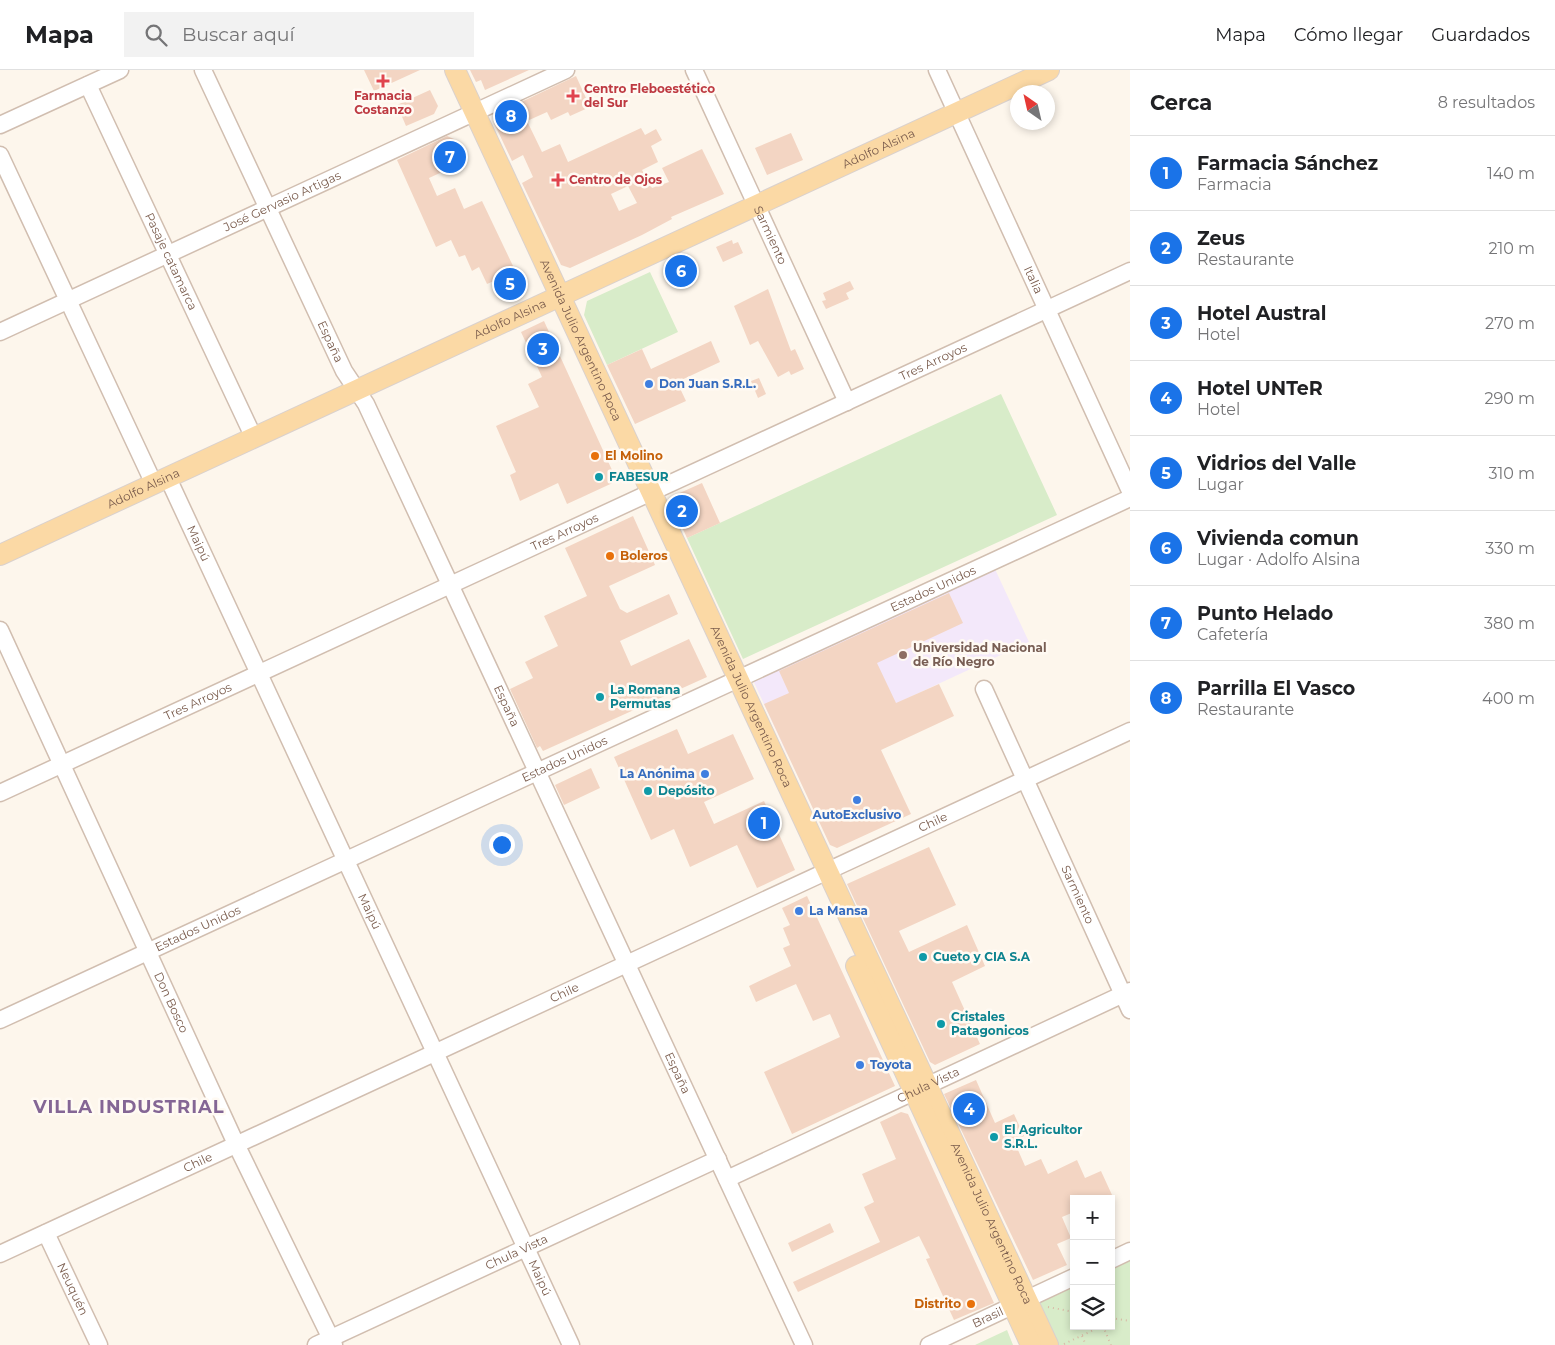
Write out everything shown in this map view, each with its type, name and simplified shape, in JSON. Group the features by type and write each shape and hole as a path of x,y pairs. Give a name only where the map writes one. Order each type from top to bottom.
{"main road":[{"name":"Avenida Julio Argentino Roca","path":"442,70 469,115 921,1088 1048,1345"},
{"name":"Avenida Julio Argentino Roca","path":"455,70 469,115"},
{"name":"Adolfo Alsina","path":"0,555 1049,70"},
{"name":"Avenida Julio Argentino Roca","path":"1027,1303 1031,1345"}],"street":[{"path":"0,126 120,70"},
{"name":"España","path":"203,70 344,372 366,404 804,1345"},
{"name":"José Gervasio Artigas","path":"0,332 566,70"},
{"name":"Sarmiento","path":"694,70 847,402"},
{"name":"Italia","path":"937,70 1130,491"},
{"name":"Pasaje catamarca","path":"88,85 254,438"},
{"name":"Maipú","path":"0,155 68,301 260,675 571,1345"},
{"name":"Tres Arroyos","path":"0,793 260,675 1130,271"},
{"name":"Estados Unidos","path":"0,1020 1130,498"},
{"name":"Don Bosco","path":"0,630 61,765 149,951 327,1343"},
{"name":"Sarmiento","path":"984,689 1024,780 1126,993 1130,1010"},
{"name":"Chile","path":"0,1254 1130,731"},
{"name":"Chula Vista","path":"727,1179 1126,993"},
{"name":"Chula Vista","path":"327,1343 718,1159"},
{"name":"Neuquén","path":"46,1233 99,1345"},
{"path":"1115,1258 1130,1251"},
{"name":"Brasil","path":"929,1345 1027,1303 1070,1279"}],"path":[{"path":"1027,1303 1070,1311"},
{"path":"1115,1319 1130,1322"},
{"path":"1062,1345 1094,1330"},
{"path":"1104,1330 1111,1345"},
{"path":"1082,1336 1086,1345"}],"shaded area":[{"name":"Universidad Nacional de Río Negro","path":"994,567 1029,642 787,754 752,678"}],"green space":[{"path":"650,272 678,332 607,365 584,315 587,301"},
{"path":"1001,394 1057,515 743,659 687,538"},
{"path":"1130,1259 1130,1345 1056,1345 1036,1303 1070,1287 1070,1330 1115,1330 1115,1266"},
{"path":"1007,1330 1013,1345 975,1345"}],"building":[{"name":"Farmacia Costanzo","path":"364,70 420,70 374,91"},
{"path":"470,70 529,70 485,90 481,80 476,82"},
{"path":"576,76 590,107 570,116 568,112 551,120 547,112 527,121 542,152 560,144 568,162 641,128 645,135 656,129 662,140 651,146 658,162 642,170 652,188 669,182 662,168 702,149 724,194 671,217 672,219 642,235 570,268 561,265 522,183 533,177 523,155 512,161 494,123 498,113","holes":["628,186 637,203 619,211 611,194"]},
{"path":"430,90 438,106 434,114 406,126 397,105"},
{"path":"791,133 803,160 767,175 755,148"},
{"path":"447,136 454,139 464,162 429,178 437,196 455,188 464,209 482,201 524,289 504,298 496,280 487,284 479,267 472,271 465,255 459,257 451,240 436,247 397,160"},
{"path":"732,240 733,244 738,242 743,253 723,262 716,247"},
{"path":"683,263 689,275 679,280 674,268"},
{"path":"850,281 854,289 846,293 849,299 826,309 822,301 826,300 823,293"},
{"path":"768,289 791,351 795,349 804,369 791,375 789,371 778,377 758,341 750,345 734,306"},
{"path":"544,321 617,481 567,504 558,483 520,501 510,475 516,472 496,426 539,407 528,384 542,377 521,332"},
{"name":"Don Juan S.R.L.","path":"711,341 720,362 677,382 686,401 635,424 607,365 642,349 651,369"},
{"path":"759,378 766,394 758,398 751,381"},
{"path":"702,483 720,523 687,538 671,503 673,496"},
{"path":"633,516 655,565 609,586 620,609 627,613 669,594 678,614 620,641 631,666 689,639 707,677 543,751 540,746 537,748 510,689 533,678 525,662 558,646 544,616 587,596 565,548"},
{"path":"949,593 963,623 877,663 896,703 939,684 954,716 881,750 911,814 837,848 830,845 764,704 789,693 779,671"},
{"path":"677,729 688,754 733,734 754,779 704,802 714,824 764,801 795,870 757,888 737,845 690,867 674,829 651,840 614,757"},
{"path":"591,768 600,788 564,805 555,785"},
{"path":"929,847 956,905 899,931 909,952 967,925 985,966 952,982 980,1044 935,1065 930,1062 847,884"},
{"path":"807,896 895,1086 792,1134 764,1072 840,1037 830,1014 813,1021 796,984 756,1002 749,986 791,966 783,948 790,945 783,928 790,925 782,908"},
{"path":"976,1080 995,1123 1014,1114 1024,1136 1014,1141 1025,1166 1041,1159 1048,1174 1077,1160 1085,1178 1101,1171 1112,1195 1070,1195 1070,1214 1062,1217 1070,1238 1057,1244 1067,1265 1033,1280 944,1094"},
{"path":"901,1112 908,1114 994,1303 954,1320 926,1259 930,1258 919,1236 798,1292 793,1282 880,1242 864,1207 874,1202 862,1174 896,1159 880,1122"},
{"path":"830,1223 834,1232 792,1252 788,1243"}],"place":[{"name":"Farmacia Costanzo","path":"383,81"},
{"name":"Centro Fleboestético del Sur","path":"573,96"},
{"name":"Parrilla El Vasco","path":"511,116"},
{"name":"Punto Helado","path":"450,157"},
{"name":"Centro de Ojos","path":"558,180"},
{"name":"Vivienda comun","path":"681,271"},
{"name":"Vidrios del Valle","path":"510,284"},
{"name":"Hotel Austral","path":"543,349"},
{"name":"Don Juan S.R.L.","path":"649,384"},
{"name":"El Molino","path":"595,456"},
{"name":"FABESUR","path":"599,477"},
{"name":"Zeus","path":"682,511"},
{"name":"Boleros","path":"610,556"},
{"name":"Universidad Nacional de Río Negro","path":"903,655"},
{"name":"La Romana Permutas","path":"600,697"},
{"name":"La Anónima","path":"705,774"},
{"name":"Depósito","path":"648,791"},
{"name":"AutoExclusivo","path":"857,800"},
{"name":"Farmacia Sánchez","path":"764,823"},
{"name":"La Mansa","path":"799,911"},
{"name":"Cueto y CIA S.A","path":"923,957"},
{"name":"Cristales Patagonicos","path":"941,1024"},
{"name":"Toyota","path":"860,1065"},
{"name":"Hotel UNTeR","path":"969,1109"},
{"name":"El Agricultor S.R.L.","path":"994,1137"},
{"name":"Distrito","path":"971,1304"}],"district":[{"name":"VILLA INDUSTRIAL","path":"129,1107"}]}
